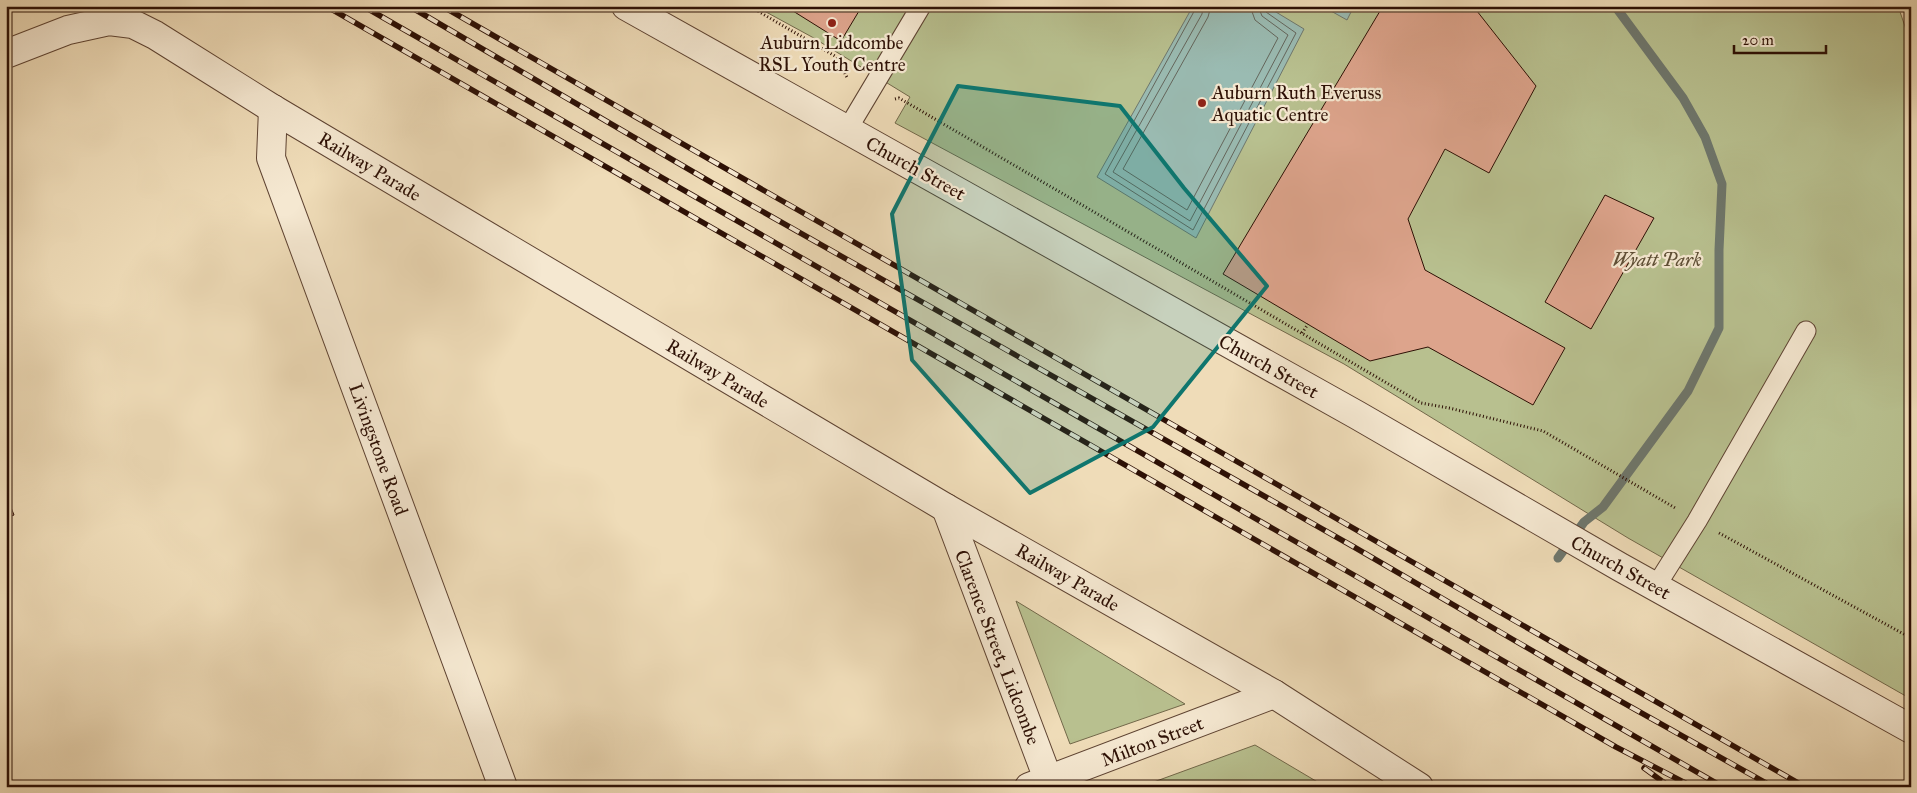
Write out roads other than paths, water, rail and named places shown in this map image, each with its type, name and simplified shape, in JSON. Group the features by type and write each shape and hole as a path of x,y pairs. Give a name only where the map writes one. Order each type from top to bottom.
{"street":[{"name":"Church Street","path":"626,6 1357,415 1560,533 1911,729"},
{"name":"Railway Parade","path":"6,54 68,30 109,21 133,24 946,508 1274,694 1418,787"},
{"name":"Livingstone Road","path":"274,109 271,158 503,787"},
{"name":"Clarence Street, Lidcombe","path":"946,508 1043,784"},
{"name":"Milton Street","path":"1043,784 1274,694"}],"lane":[{"path":"847,130 921,6"},
{"path":"1656,586 1697,521 1806,331"}],"water":[{"name":"Auburn Ruth Everuss Aquatic Centre","path":"1193,6 1266,6 1304,29 1196,238 1097,177"},
{"path":"1322,6 1354,6 1347,20"}],"waterway":[{"path":"1558,558 1584,522 1603,507 1688,391 1719,328 1719,250 1722,184 1705,137 1683,98 1615,6"}],"railway":[{"path":"326,6 1616,747 1693,787"},
{"path":"363,6 1723,787"},
{"path":"409,6 714,184 1773,787"},
{"path":"442,6 1805,787"},
{"path":"1644,768 1670,787"}],"place":[{"name":"Auburn Lidcombe RSL Youth Centre","path":"832,23"},
{"name":"Auburn Ruth Everuss Aquatic Centre","path":"1202,103"}],"park label":[{"name":"Wyatt Park","path":"1657,259"}]}
